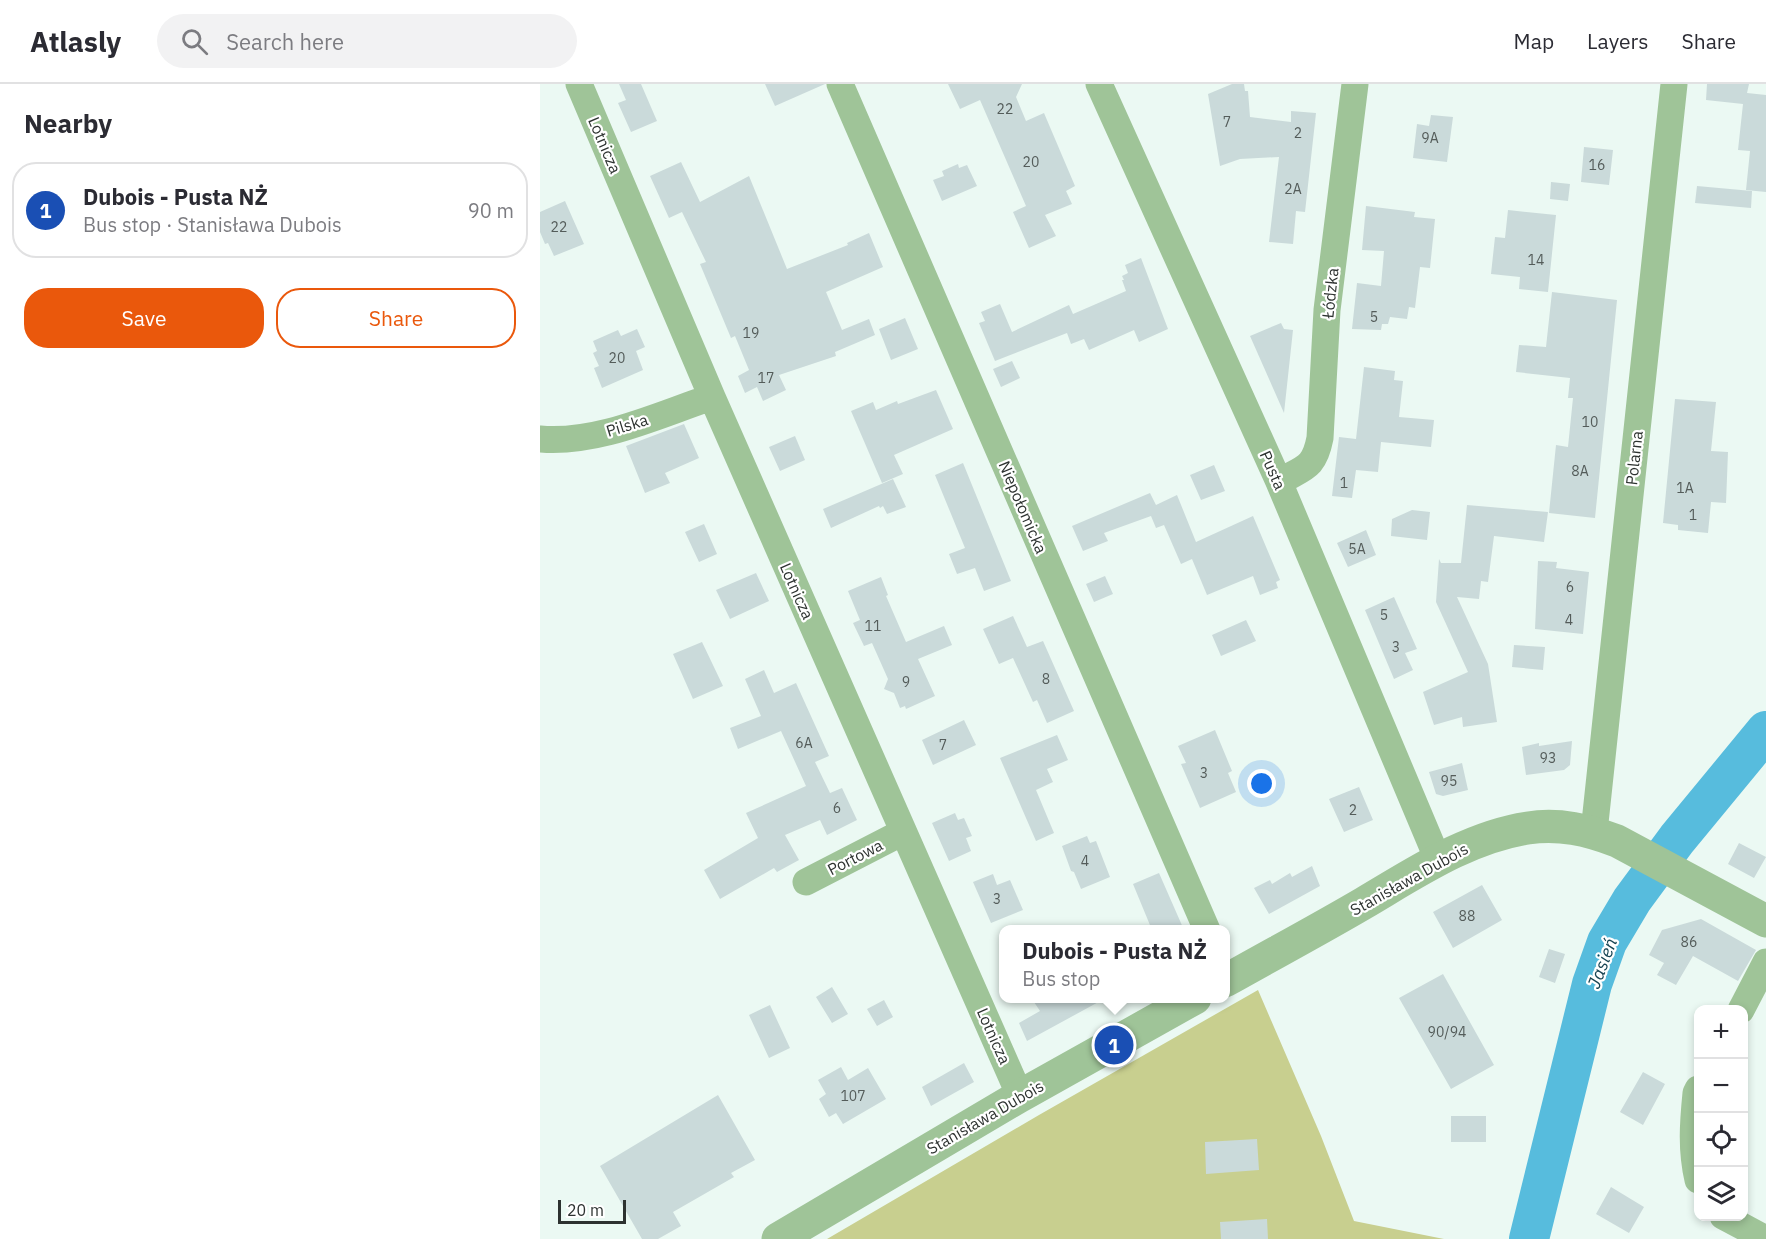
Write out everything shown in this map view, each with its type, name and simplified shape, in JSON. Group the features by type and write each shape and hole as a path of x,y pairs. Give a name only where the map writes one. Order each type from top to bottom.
{"street":[{"name":"Lotnicza","path":"579,84 712,397 1020,1096"},
{"name":"Niepołomicka","path":"840,84 1205,925"},
{"name":"Pusta","path":"1099,84 1279,482 1438,860"},
{"name":"Łódzka","path":"1279,482 1312,462 1318,447 1328,310 1355,84"},
{"name":"Polarna","path":"1594,832 1674,84"},
{"name":"Pilska","path":"540,439 594,435 712,397"},
{"name":"Stanisława Dubois","path":"1230,976 1438,860 1486,839 1529,828 1572,828 1594,832 1639,851 1766,921"},
{"name":"Portowa","path":"806,882 903,832"},
{"path":"1744,1005 1766,962"},
{"name":"Stanisława Dubois","path":"778,1239 1020,1096 1188,1003"},
{"path":"1694,1113 1692,1136 1695,1167"},
{"path":"1732,1221 1766,1239"}],"green space":[{"path":"1258,990 1321,1136 1354,1221 1444,1239 827,1239 1039,1115"}],"building":[{"path":"619,84 641,84 657,121 631,132 618,103 626,100"},
{"path":"765,84 825,84 775,106"},
{"path":"948,84 1022,84 1016,97 1026,121 1044,113 1075,186 1066,191 1072,204 1045,215 1056,236 1029,248 1013,212 1026,206 980,100 960,109"},
{"path":"1232,84 1244,84 1245,91 1248,91 1250,117 1291,122 1291,111 1316,113 1305,212 1296,211 1293,244 1269,242 1279,157 1240,159 1220,166 1208,94"},
{"path":"1707,84 1749,84 1747,93 1766,95 1766,192 1746,190 1750,151 1738,150 1743,104 1706,100"},
{"path":"1431,115 1453,117 1447,162 1413,158 1417,124 1429,126"},
{"path":"1584,147 1613,150 1609,185 1581,182"},
{"path":"681,162 700,202 749,176 787,269 848,245 847,243 869,233 883,267 826,292 842,330 869,319 875,335 835,352 836,356 779,375 786,390 763,401 757,387 745,393 738,376 749,370 735,336 731,338 700,264 706,262 682,212 669,218 650,176"},
{"path":"958,164 959,168 967,165 977,186 942,201 933,180 944,176 942,171"},
{"path":"1551,182 1570,184 1568,201 1550,199"},
{"path":"1697,186 1752,191 1751,208 1695,203"},
{"path":"565,201 584,244 554,256 540,232 540,212"},
{"path":"1366,206 1415,212 1414,217 1435,219 1430,268 1420,267 1415,308 1409,307 1407,319 1390,317 1388,324 1382,324 1381,330 1352,329 1357,283 1381,286 1384,251 1362,250"},
{"path":"1508,210 1556,215 1548,292 1519,289 1520,277 1491,274 1495,237 1505,238"},
{"path":"1141,258 1168,329 1139,342 1134,330 1089,350 1084,339 1071,344 1067,333 995,361 979,323 985,321 981,312 1000,304 1012,332 1069,305 1073,314 1126,291 1122,280 1124,280 1122,276 1128,273 1125,265"},
{"path":"1552,292 1617,300 1595,518 1549,513 1556,445 1568,447 1573,398 1568,398 1570,378 1516,372 1519,345 1546,347"},
{"path":"905,318 918,349 891,360 879,329"},
{"path":"1281,323 1284,329 1293,330 1284,413 1250,336"},
{"path":"637,329 645,347 636,351 643,370 602,388 594,368 599,366 593,353 597,351 593,341 618,330 621,336"},
{"path":"1012,361 1020,378 1001,387 993,369"},
{"path":"1364,367 1395,371 1394,380 1403,381 1399,417 1434,420 1431,447 1381,442 1378,472 1356,470 1352,498 1332,496 1339,437 1356,439"},
{"path":"936,390 953,429 894,455 903,474 882,483 851,411 873,402 876,410 897,401 898,404"},
{"path":"1675,399 1716,402 1711,451 1728,452 1726,503 1711,502 1708,533 1678,530 1678,525 1663,523"},
{"path":"684,424 699,458 665,473 670,483 645,493 626,446"},
{"path":"795,436 805,460 780,471 769,447"},
{"path":"963,463 1011,581 984,591 975,568 957,574 949,554 965,548 935,475"},
{"path":"1214,465 1225,491 1201,500 1190,475"},
{"path":"893,479 906,507 887,514 883,506 880,508 879,506 831,528 823,509"},
{"path":"1150,493 1156,505 1177,495 1196,542 1253,516 1280,580 1276,582 1278,588 1260,595 1253,576 1207,595 1192,559 1181,564 1164,525 1156,528 1151,516 1104,533 1108,541 1083,551 1072,526"},
{"path":"1467,505 1548,512 1544,542 1494,536 1488,582 1481,581 1479,599 1457,597 1488,664 1497,722 1463,727 1462,717 1434,725 1423,692 1468,672 1436,602 1439,559 1441,563 1461,563"},
{"path":"1412,510 1430,512 1427,540 1391,536 1392,519"},
{"path":"704,524 717,554 699,562 685,532"},
{"path":"1366,530 1376,555 1348,567 1337,543"},
{"path":"1538,561 1557,562 1556,568 1589,572 1583,634 1535,629"},
{"path":"756,573 769,601 730,619 716,590"},
{"path":"1105,576 1113,594 1094,602 1086,584"},
{"path":"881,577 888,595 886,596 906,642 944,626 952,645 918,659 935,696 906,709 905,706 900,708 894,693 884,689 888,679 872,643 864,646 853,623 860,620 848,591"},
{"path":"1394,597 1417,649 1405,653 1413,670 1394,679 1365,610"},
{"path":"1013,616 1027,647 1043,641 1074,711 1047,723 1037,700 1033,702 1013,658 999,664 983,629"},
{"path":"1246,620 1256,641 1221,656 1212,635"},
{"path":"702,642 723,686 693,699 673,654"},
{"path":"1514,645 1545,647 1543,670 1512,667"},
{"path":"764,670 774,693 796,683 829,756 815,762 830,793 842,788 857,820 827,835 820,820 785,835 799,860 777,872 774,868 720,899 704,870 758,838 746,813 806,786 781,731 738,749 730,728 761,716 745,679"},
{"path":"964,720 976,745 933,765 922,740"},
{"path":"1215,730 1232,771 1228,773 1236,792 1200,808 1181,764 1186,763 1178,746"},
{"path":"1057,735 1068,760 1047,769 1053,782 1036,790 1054,833 1036,841 1000,758"},
{"path":"1572,741 1570,765 1564,770 1526,775 1522,747 1539,743 1539,746"},
{"path":"1462,763 1468,790 1443,796 1436,794 1429,772"},
{"path":"1359,787 1373,820 1344,832 1329,799"},
{"path":"955,813 958,820 964,818 972,836 966,838 971,851 949,861 932,823"},
{"path":"1087,836 1090,843 1096,841 1110,877 1081,889 1074,872 1071,871 1062,846"},
{"path":"1739,843 1766,857 1754,878 1728,864"},
{"path":"1312,866 1320,886 1269,914 1254,888 1270,880 1272,884 1290,873 1292,877"},
{"path":"1159,873 1182,925 1150,925 1133,884"},
{"path":"993,874 997,885 1010,880 1023,910 991,923 973,882"},
{"path":"1482,885 1502,920 1453,948 1433,912"},
{"path":"1701,919 1756,950 1738,981 1693,956 1676,985 1657,975 1664,963 1649,955 1662,930"},
{"path":"1549,949 1565,954 1555,983 1539,977"},
{"path":"1443,974 1494,1065 1451,1089 1399,998"},
{"path":"832,987 848,1014 832,1023 816,997"},
{"path":"884,1000 893,1017 877,1026 867,1009"},
{"path":"1035,1003 1097,1003 1027,1041 1019,1023 1040,1011"},
{"path":"770,1005 790,1048 769,1058 749,1015"},
{"path":"964,1063 974,1082 931,1106 922,1087"},
{"path":"841,1067 848,1080 868,1068 886,1099 843,1124 836,1113 829,1117 819,1099 826,1094 818,1080"},
{"path":"1643,1072 1665,1084 1643,1125 1620,1112"},
{"path":"718,1095 755,1160 731,1173 734,1177 673,1212 681,1226 658,1239 642,1239 600,1166"},
{"path":"1451,1116 1486,1116 1486,1142 1451,1142"},
{"path":"1257,1139 1259,1170 1206,1174 1205,1142"},
{"path":"1611,1187 1644,1207 1629,1233 1596,1214"},
{"path":"1267,1219 1268,1239 1221,1239 1220,1222"}],"waterway":[{"name":"Jasień","path":"1529,1239 1592,984 1607,942 1632,900 1677,839 1766,731"}],"place":[{"name":"Dubois - Pusta NŻ","path":"1114,1045"}]}
